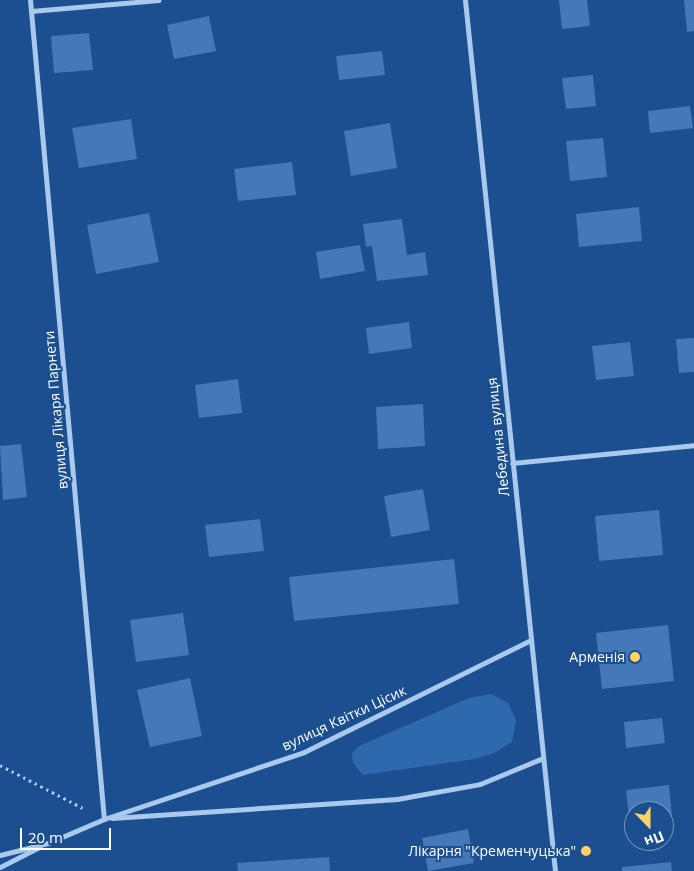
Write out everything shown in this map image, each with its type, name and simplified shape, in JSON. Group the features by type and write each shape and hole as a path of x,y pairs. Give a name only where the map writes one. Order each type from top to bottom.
{"street":[{"name":"вулиця Лікаря Парнети","path":"30,0 104,819"},
{"path":"31,11 158,0"},
{"name":"Лебедина вулиця","path":"465,0 555,871"},
{"path":"512,463 694,444"},
{"name":"вулиця Квітки Цісик","path":"0,855 48,843 104,819 304,752 531,640"},
{"name":"вулиця Квітки Цісик","path":"104,819 397,799 480,784 543,758"},
{"path":"0,867 48,843"}],"path":[{"path":"0,765 104,819"}],"shaded area":[{"path":"491,694 508,703 516,720 512,742 494,753 475,759 363,775 353,763 352,753 359,746 469,698"}],"building":[{"path":"559,0 587,0 590,26 562,29"},
{"path":"684,0 694,0 694,31 687,32"},
{"path":"209,16 216,51 174,59 167,25"},
{"path":"89,33 93,70 54,73 51,36"},
{"path":"382,51 385,75 339,80 336,56"},
{"path":"593,75 596,106 566,109 562,78"},
{"path":"690,106 693,128 650,133 648,111"},
{"path":"131,119 137,159 79,168 72,128"},
{"path":"390,123 397,168 351,176 344,131"},
{"path":"603,138 607,177 570,181 566,141"},
{"path":"292,162 296,195 238,201 234,169"},
{"path":"639,207 642,241 579,247 576,214"},
{"path":"149,213 159,262 96,274 87,225"},
{"path":"402,219 407,255 425,252 428,275 377,281 372,246 366,247 363,224"},
{"path":"360,245 365,271 320,279 316,252"},
{"path":"409,322 412,348 369,354 366,328"},
{"path":"694,338 694,372 679,373 676,339"},
{"path":"630,342 634,376 596,380 592,346"},
{"path":"238,379 242,413 199,418 195,385"},
{"path":"423,404 425,446 378,449 376,407"},
{"path":"21,444 27,497 3,500 0,446"},
{"path":"423,489 430,530 391,537 384,496"},
{"path":"659,510 663,555 599,561 595,516"},
{"path":"260,519 264,551 209,557 205,525"},
{"path":"454,559 459,604 294,621 289,577"},
{"path":"183,613 189,655 136,662 130,620"},
{"name":"Арменія","path":"668,625 674,681 602,689 596,633"},
{"path":"190,678 202,736 150,747 137,690"},
{"path":"662,718 665,743 626,748 624,722"},
{"path":"669,785 670,801 627,801 626,790"},
{"path":"468,829 474,863 428,871 422,838"},
{"path":"329,857 330,871 238,871 237,863"},
{"path":"671,862 672,871 622,871 622,867"}],"place":[{"name":"Арменія","path":"635,657"},
{"name":"Лікарня \"Кременчуцька\"","path":"586,851"}]}
